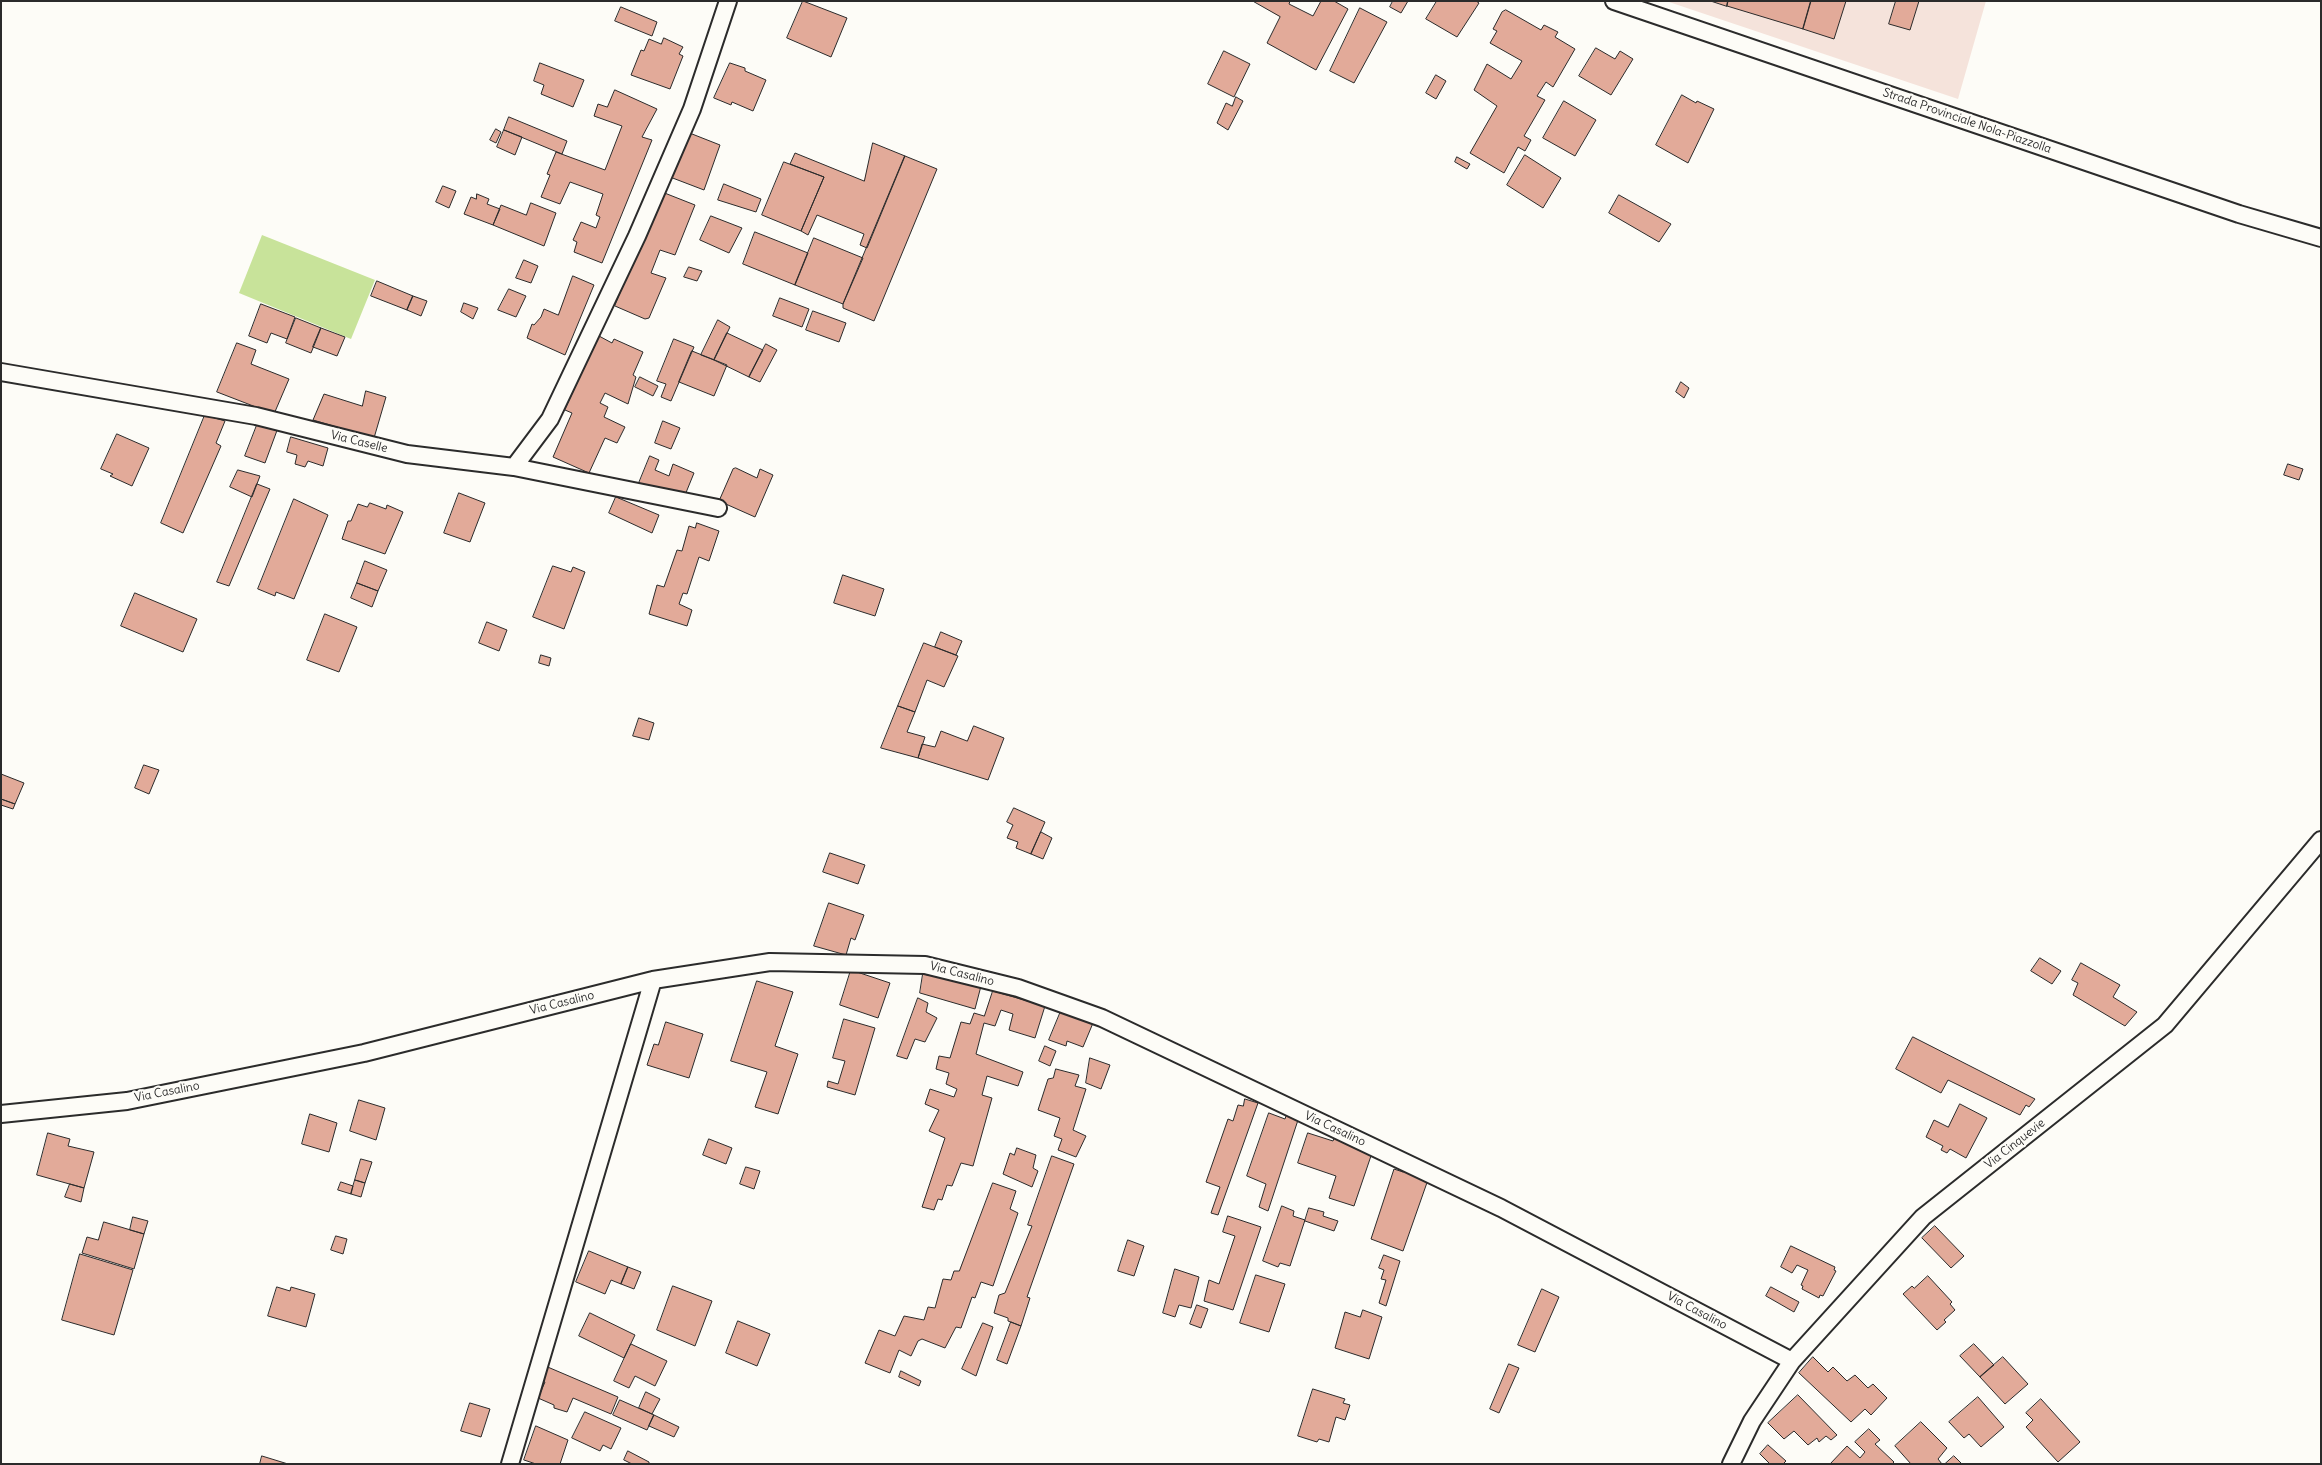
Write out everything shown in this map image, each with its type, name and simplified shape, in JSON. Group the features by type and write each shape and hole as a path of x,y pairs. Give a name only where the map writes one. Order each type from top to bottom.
{"street":[{"path":"514,467 550,419 637,236 692,109 728,1"},
{"name":"Strada Provinciale Nola-Piazzolla","path":"1614,1 2239,214 2321,238"},
{"name":"Via Caselle","path":"1,372 256,416 407,454 514,467 718,508"},
{"name":"Via Cinquevie","path":"1731,1464 1752,1421 1792,1361 1923,1217 2165,1025 2321,840"},
{"name":"Via Casalino","path":"1,1114 127,1101 364,1053 653,980 770,962 925,965 1018,988 1102,1018 1501,1208 1792,1361"},
{"path":"510,1464 653,980"}],"shaded area":[{"path":"1666,1 1986,1 1958,99"}],"green space":[{"path":"262,235 375,280 351,339 239,293"}],"building":[{"path":"803,1 847,18 831,57 787,38"},
{"path":"1253,1 1290,1 1289,4 1313,16 1321,1 1334,1 1348,9 1316,70 1267,43 1280,17"},
{"path":"1393,1 1408,1 1401,13 1390,7"},
{"path":"1437,1 1476,1 1479,3 1457,37 1426,19"},
{"path":"1711,1 1728,1 1727,6"},
{"path":"1728,1 1811,1 1803,29 1727,6"},
{"path":"1811,1 1846,1 1834,39 1803,29"},
{"path":"1896,1 1919,1 1910,30 1889,24"},
{"path":"621,7 657,22 652,36 615,21"},
{"path":"1360,8 1387,22 1354,83 1330,71"},
{"path":"1506,10 1541,30 1544,25 1558,32 1555,37 1575,49 1553,87 1546,82 1537,96 1545,100 1524,136 1531,140 1525,151 1518,147 1504,173 1470,153 1497,106 1474,90 1487,64 1511,79 1522,61 1490,43 1497,31 1493,29 1502,12"},
{"path":"664,38 683,47 679,54 683,56 670,89 631,75 641,50 644,51 649,39 661,44"},
{"path":"1596,48 1615,59 1620,51 1633,59 1611,95 1579,76"},
{"path":"1224,51 1250,64 1234,97 1208,84"},
{"path":"540,63 584,80 573,107 541,94 544,85 534,81"},
{"path":"730,63 745,68 745,71 766,80 753,111 732,102 731,105 714,98"},
{"path":"1436,75 1446,81 1436,99 1426,93"},
{"path":"615,90 657,109 642,137 652,140 602,263 574,252 577,242 573,240 581,222 596,228 600,217 596,215 603,194 570,182 560,204 541,197 550,175 547,174 556,152 605,170 622,126 594,116 598,104 607,107"},
{"path":"1682,95 1696,103 1697,101 1714,109 1688,163 1656,145"},
{"path":"1236,97 1243,101 1228,130 1217,123 1226,103 1232,106"},
{"path":"1564,101 1596,120 1575,156 1543,138"},
{"path":"509,117 567,141 562,154 504,130"},
{"path":"496,129 501,132 496,143 490,140"},
{"path":"504,130 522,137 515,155 497,147"},
{"path":"687,132 720,145 704,190 670,177"},
{"path":"873,143 905,156 867,248 860,245 864,234 817,215 808,235 801,231 824,177 790,164 795,153 864,181"},
{"path":"1525,155 1561,178 1543,208 1507,185"},
{"path":"905,156 937,169 874,321 843,308 843,304"},
{"path":"1457,157 1470,164 1467,169 1455,162"},
{"path":"784,162 824,177 801,231 762,215"},
{"path":"724,184 761,199 756,212 718,200"},
{"path":"443,186 456,191 449,208 436,202"},
{"path":"662,192 695,205 675,255 660,250 651,273 666,278 649,318 645,319 615,306"},
{"path":"477,194 489,199 487,204 500,209 493,225 464,214 471,197 476,199"},
{"path":"1619,195 1671,224 1659,242 1609,213"},
{"path":"531,203 556,213 544,246 493,225 501,205 526,215"},
{"path":"711,216 742,228 729,253 700,240"},
{"path":"755,232 808,253 795,285 743,264"},
{"path":"814,238 863,258 843,304 795,285"},
{"path":"524,260 538,266 531,283 516,278"},
{"path":"689,267 702,271 697,281 684,277"},
{"path":"573,276 594,285 565,355 527,338 532,324 534,325 541,317 544,309 558,315"},
{"path":"377,281 413,296 407,310 371,296"},
{"path":"509,289 526,296 516,317 498,310"},
{"path":"413,296 427,301 421,316 407,310"},
{"path":"780,298 809,309 802,327 773,316"},
{"path":"464,303 478,308 473,319 461,312"},
{"path":"261,304 295,317 287,339 271,333 267,343 249,336"},
{"path":"813,311 846,323 839,342 806,330"},
{"path":"296,318 321,328 311,353 286,343"},
{"path":"718,320 730,327 714,360 701,355"},
{"path":"321,328 345,337 337,356 313,347"},
{"path":"727,333 763,350 749,377 714,360"},
{"path":"599,336 612,343 614,339 643,352 633,375 636,377 628,404 605,393 600,403 608,407 604,417 625,427 617,443 605,438 589,473 553,457 572,413 565,410"},
{"path":"674,339 694,347 671,401 661,397 666,384 657,381"},
{"path":"237,343 256,350 251,364 289,379 274,414 217,392"},
{"path":"766,344 777,350 760,382 749,377"},
{"path":"692,351 727,365 714,396 679,382"},
{"path":"640,377 658,386 653,396 635,387"},
{"path":"1681,382 1689,388 1684,398 1676,392"},
{"path":"366,391 386,397 374,438 313,420 324,394 362,406"},
{"path":"205,415 225,421 216,443 221,446 183,533 161,523"},
{"path":"259,420 279,425 265,463 245,456"},
{"path":"663,421 680,428 671,449 655,443"},
{"path":"117,434 149,448 132,486 110,476 113,474 101,469"},
{"path":"291,437 328,448 323,466 308,461 305,467 295,464 297,455 287,452"},
{"path":"650,456 659,460 655,470 669,476 673,464 694,473 683,500 639,483"},
{"path":"2288,464 2303,469 2299,480 2284,475"},
{"path":"736,468 757,478 760,469 773,475 755,517 719,501 733,469"},
{"path":"238,470 260,476 252,497 230,487"},
{"path":"257,484 270,489 229,586 217,582"},
{"path":"459,493 485,503 470,542 444,533"},
{"path":"616,497 659,515 652,533 609,513"},
{"path":"294,499 328,515 294,599 276,592 275,596 258,589"},
{"path":"370,503 386,509 387,505 403,512 385,554 342,539 348,521 351,521 358,504 367,507"},
{"path":"697,523 719,531 709,561 699,557 687,594 683,593 679,604 692,610 687,626 649,614 657,585 664,587 677,550 682,551 689,526 695,528"},
{"path":"365,561 387,570 378,591 357,583"},
{"path":"553,566 571,572 573,567 585,572 564,629 533,617"},
{"path":"843,575 884,589 875,616 834,603"},
{"path":"357,583 378,591 372,607 351,598"},
{"path":"135,593 197,619 183,652 121,626"},
{"path":"325,614 357,627 339,672 307,660"},
{"path":"487,622 507,630 499,651 479,643"},
{"path":"941,632 962,641 956,655 935,647"},
{"path":"924,643 958,656 944,687 927,680 915,712 898,706"},
{"path":"541,655 551,658 549,666 539,663"},
{"path":"898,706 915,712 907,732 925,737 918,758 881,748"},
{"path":"639,718 654,723 649,740 633,736"},
{"path":"974,726 1004,738 988,780 918,758 922,744 935,747 941,731 967,741"},
{"path":"144,765 159,770 149,794 135,788"},
{"path":"1,774 24,783 15,804 1,799"},
{"path":"1,799 15,804 13,809 1,805"},
{"path":"1014,808 1045,822 1031,854 1016,848 1018,842 1007,838 1013,825 1007,822"},
{"path":"1041,832 1052,838 1043,859 1031,854"},
{"path":"830,853 865,865 858,884 823,872"},
{"path":"829,903 864,915 855,940 851,938 846,955 814,946"},
{"path":"2040,958 2061,971 2052,984 2031,971"},
{"path":"2081,963 2120,985 2113,997 2137,1012 2125,1026 2073,995 2078,983 2072,980"},
{"path":"851,970 890,983 878,1018 840,1005"},
{"path":"923,974 981,986 975,1009 920,993"},
{"path":"757,981 793,992 775,1046 798,1054 778,1114 755,1107 767,1072 731,1061"},
{"path":"993,991 1045,1006 1035,1038 1009,1030 1013,1014 1001,1010 995,1026 984,1023 976,1054 1023,1072 1018,1086 987,1076 982,1095 992,1098 973,1166 961,1163 952,1186 947,1185 942,1200 938,1199 934,1210 922,1207 945,1138 929,1131 939,1110 925,1104 930,1089 954,1097 957,1089 946,1084 949,1073 936,1069 939,1056 950,1058 961,1022 970,1024 974,1013 984,1016"},
{"path":"918,998 928,1003 926,1012 937,1018 925,1042 915,1039 907,1059 897,1056"},
{"path":"1061,1011 1093,1023 1083,1047 1067,1041 1066,1046 1049,1040"},
{"path":"844,1019 875,1028 855,1095 827,1087 828,1081 838,1084 845,1061 833,1058"},
{"path":"666,1022 703,1034 689,1078 647,1065 654,1044 658,1045"},
{"path":"1913,1037 2035,1099 2029,1107 2026,1105 2020,1115 1948,1080 1941,1093 1896,1069"},
{"path":"1045,1046 1056,1051 1050,1066 1039,1061"},
{"path":"1090,1058 1110,1065 1101,1089 1086,1083"},
{"path":"1056,1069 1079,1075 1075,1086 1086,1089 1073,1130 1086,1136 1076,1157 1058,1150 1062,1139 1054,1136 1060,1118 1038,1110 1048,1079 1053,1078"},
{"path":"1245,1099 1258,1103 1218,1215 1211,1213 1220,1187 1206,1182 1228,1119 1233,1121 1238,1105 1243,1106"},
{"path":"359,1100 385,1108 376,1140 350,1131"},
{"path":"1960,1104 1987,1118 1966,1158 1950,1149 1947,1153 1941,1150 1943,1146 1926,1137 1934,1120 1948,1127"},
{"path":"1269,1113 1285,1119 1287,1113 1299,1117 1268,1211 1259,1207 1266,1184 1247,1176"},
{"path":"310,1114 337,1123 329,1152 302,1144"},
{"path":"48,1133 70,1139 68,1146 94,1152 84,1188 37,1175"},
{"path":"1308,1133 1333,1141 1336,1133 1374,1147 1354,1206 1329,1198 1336,1176 1298,1163"},
{"path":"709,1139 732,1148 726,1164 703,1155"},
{"path":"1017,1148 1036,1155 1033,1168 1038,1171 1032,1187 1003,1174 1010,1153 1014,1155"},
{"path":"1052,1156 1074,1164 1027,1297 1030,1298 1021,1326 1008,1321 1008,1318 994,1313 999,1295 1005,1293 1032,1226 1028,1225"},
{"path":"361,1159 372,1162 365,1183 355,1180"},
{"path":"1407,1164 1430,1174 1403,1251 1371,1239 1394,1169 1403,1172"},
{"path":"746,1167 760,1171 754,1189 740,1184"},
{"path":"355,1180 365,1183 361,1197 351,1194"},
{"path":"341,1182 353,1186 351,1194 338,1190"},
{"path":"993,1183 1016,1191 1010,1209 1018,1213 993,1286 981,1282 975,1298 972,1297 961,1328 956,1327 945,1348 922,1339 918,1341 911,1356 899,1350 890,1373 865,1363 879,1330 895,1336 904,1316 924,1320 928,1307 935,1308 943,1279 951,1280 954,1271 959,1271"},
{"path":"70,1184 84,1188 81,1202 65,1197"},
{"path":"1282,1206 1294,1211 1293,1216 1305,1220 1290,1266 1280,1263 1278,1267 1263,1261"},
{"path":"1309,1208 1324,1212 1323,1216 1338,1221 1334,1231 1305,1221"},
{"path":"1228,1216 1261,1227 1233,1310 1204,1301 1209,1280 1219,1284 1235,1236 1223,1232"},
{"path":"133,1217 148,1221 144,1234 130,1230"},
{"path":"104,1222 144,1234 134,1269 82,1253 87,1237 98,1240"},
{"path":"1935,1226 1964,1256 1951,1268 1922,1238"},
{"path":"336,1236 347,1239 343,1254 331,1250"},
{"path":"1128,1240 1144,1246 1134,1276 1118,1271"},
{"path":"1791,1246 1835,1267 1834,1270 1836,1271 1823,1296 1820,1295 1819,1298 1802,1289 1803,1286 1801,1285 1808,1270 1797,1265 1792,1273 1781,1267"},
{"path":"589,1251 628,1267 621,1284 611,1280 605,1294 576,1282"},
{"path":"80,1254 133,1270 114,1335 62,1320"},
{"path":"1384,1255 1400,1261 1386,1306 1379,1303 1386,1280 1381,1279 1384,1270 1379,1268"},
{"path":"628,1267 641,1272 634,1289 621,1284"},
{"path":"1175,1269 1199,1277 1191,1308 1179,1305 1175,1317 1163,1313"},
{"path":"1256,1275 1285,1284 1269,1332 1240,1323"},
{"path":"1928,1276 1952,1302 1950,1304 1955,1310 1937,1330 1903,1294 1912,1286 1914,1288"},
{"path":"673,1286 712,1301 695,1346 657,1330"},
{"path":"277,1287 290,1291 291,1287 315,1294 306,1327 268,1316"},
{"path":"1771,1287 1799,1302 1794,1312 1766,1296"},
{"path":"1542,1289 1559,1297 1535,1352 1518,1345"},
{"path":"1197,1305 1208,1309 1201,1328 1190,1324"},
{"path":"1363,1310 1382,1317 1369,1359 1335,1348 1345,1312 1360,1317"},
{"path":"590,1313 635,1335 624,1358 579,1336"},
{"path":"738,1321 770,1334 757,1366 726,1353"},
{"path":"1011,1322 1021,1326 1007,1364 997,1360"},
{"path":"983,1323 993,1327 976,1376 962,1369"},
{"path":"631,1344 667,1361 655,1386 635,1376 629,1388 614,1381"},
{"path":"1974,1344 1994,1365 1980,1377 1960,1356"},
{"path":"1813,1357 1828,1372 1833,1367 1847,1381 1855,1375 1868,1388 1873,1384 1887,1398 1871,1415 1865,1409 1851,1422 1799,1373"},
{"path":"2003,1357 2028,1384 2005,1404 1980,1377"},
{"path":"1509,1364 1519,1368 1499,1413 1490,1409"},
{"path":"543,1365 618,1397 611,1414 573,1398 567,1412 554,1408 554,1405 538,1398 545,1382 537,1379"},
{"path":"901,1371 921,1381 919,1386 899,1377"},
{"path":"1313,1389 1345,1399 1343,1403 1350,1405 1345,1420 1336,1417 1329,1442 1319,1439 1317,1442 1298,1436"},
{"path":"646,1392 660,1399 652,1414 639,1408"},
{"path":"1798,1395 1837,1435 1831,1440 1826,1436 1819,1442 1817,1438 1808,1445 1794,1431 1784,1439 1768,1423"},
{"path":"1978,1397 2004,1427 1981,1447 1969,1434 1964,1438 1949,1422"},
{"path":"2041,1399 2080,1442 2058,1462 2026,1427 2033,1420 2026,1413"},
{"path":"620,1400 654,1415 647,1430 613,1415"},
{"path":"470,1403 490,1409 481,1437 461,1431"},
{"path":"585,1412 621,1428 611,1449 603,1445 600,1451 572,1438"},
{"path":"654,1415 679,1427 674,1437 649,1426"},
{"path":"1921,1422 1947,1448 1938,1459 1942,1464 1911,1464 1895,1446"},
{"path":"536,1426 568,1440 560,1464 536,1464 524,1460"},
{"path":"1869,1429 1880,1440 1875,1444 1894,1462 1892,1464 1830,1464 1847,1446 1860,1458 1865,1452 1855,1442"},
{"path":"1768,1445 1786,1461 1783,1464 1770,1464 1760,1454"},
{"path":"628,1451 649,1462 649,1464 632,1464 624,1460"},
{"path":"262,1456 288,1464 260,1464"},
{"path":"1954,1456 1962,1464 1945,1464"}]}
